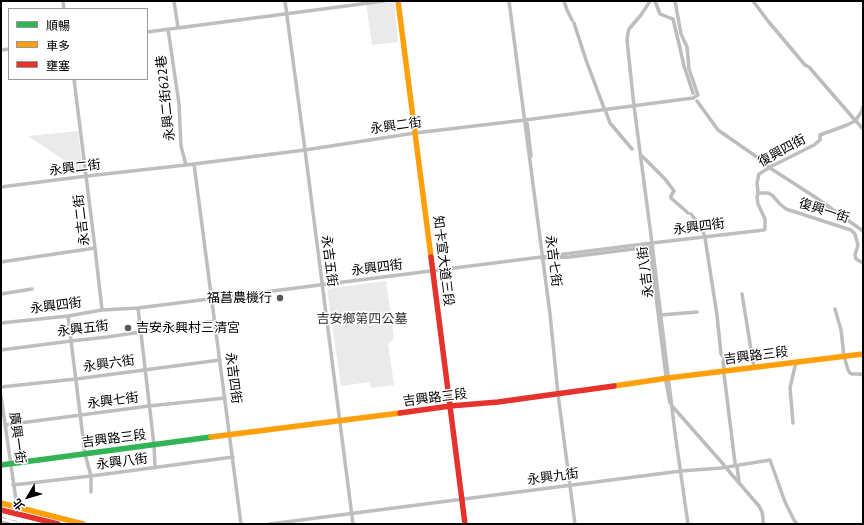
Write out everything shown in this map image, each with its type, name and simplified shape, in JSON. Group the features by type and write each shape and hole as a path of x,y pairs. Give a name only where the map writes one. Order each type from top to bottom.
{"street":[{"path":"174,1 178,28"},
{"name":"永吉五街","path":"285,1 306,150 353,524"},
{"path":"148,32 384,1"},
{"name":"知卡宣大道三段","path":"398,1 465,524"},
{"name":"永吉七街","path":"509,1 575,524"},
{"name":"永吉八街","path":"650,1 629,29 627,40 668,378 688,524"},
{"name":"永興二街","path":"1,187 306,150 415,133 693,98 698,94 690,69 687,47 681,34 675,1"},
{"name":"永興二街622巷","path":"168,29 179,104 181,146 186,165"},
{"name":"永吉二街","path":"74,80 102,310"},
{"name":"復興四街","path":"756,231 765,229 765,219 758,204 757,197 757,182 759,174 814,145 820,140 820,135 854,121 862,111 863,107"},
{"name":"永吉四街","path":"194,164 241,524"},
{"name":"復興一街","path":"758,193 768,193 772,195 786,209 851,230 855,234 858,245 855,255 856,259 863,263"},
{"name":"永興四街","path":"1,323 68,316 102,310 138,308 542,256 756,231"},
{"path":"1,262 95,248"},
{"path":"1,294 32,289"},
{"path":"742,294 754,368"},
{"path":"138,308 154,445 155,468"},
{"path":"836,309 841,330 844,356 850,373 863,375"},
{"path":"661,315 697,312"},
{"path":"68,316 85,454 91,476 91,492"},
{"name":"永興五街","path":"1,350 107,337 215,321"},
{"name":"吉興路三段","path":"1,465 863,354"},
{"name":"永興六街","path":"1,388 220,360"},
{"path":"793,423 790,388 796,362"},
{"name":"廣興一街","path":"1,396 17,507"},
{"name":"永興七街","path":"5,425 149,406 225,398"},
{"name":"永興八街","path":"13,485 233,457"},
{"name":"永興九街","path":"270,524 681,471 721,468 770,460 785,502 797,524"},
{"path":"1,503 83,524"},
{"path":"1,510 58,524"},
{"path":"792,524 794,520"},
{"path":"1,522 9,524"}],"green space":[{"path":"394,1 398,42 372,45 366,4"},
{"path":"78,131 83,173 28,136"},
{"name":"吉安鄉第四公墓","path":"386,281 394,338 388,345 394,385 371,388 369,382 341,386 327,289"}],"waterway":[{"path":"564,1 572,20"},
{"path":"655,1 660,14 673,19 684,66 693,93"},
{"path":"753,1 805,65 809,67 854,119"},
{"path":"574,23 604,108"},
{"path":"697,101 718,130 769,167"},
{"path":"606,112 610,123 632,149"},
{"path":"856,121 863,129"},
{"path":"527,123 531,156"},
{"path":"642,156 665,179 674,191 671,198 688,213"},
{"path":"770,168 815,197 863,231"},
{"path":"691,214 704,234"},
{"path":"705,238 717,315 721,354 724,357 724,369"},
{"path":"545,258 570,257 649,247 666,376"},
{"path":"724,374 735,463"},
{"path":"666,382 670,403"},
{"path":"673,407 724,465"},
{"path":"737,467 739,481"},
{"path":"727,469 759,506 762,512 763,524"}],"railway":[{"path":"1,517 26,524"}],"traffic: fast":[{"path":"1,465 211,437"}],"traffic: slow":[{"path":"398,1 431,257"},
{"path":"614,386 863,354"},
{"path":"211,437 400,413"},
{"path":"1,503 83,524"}],"traffic: jam":[{"path":"431,257 465,524"},
{"path":"400,413 450,406 498,402 614,386"},
{"path":"1,510 58,524"}],"place":[{"name":"福菖農機行","path":"280,298"},
{"name":"吉安永興村三清宮","path":"128,328"}]}
